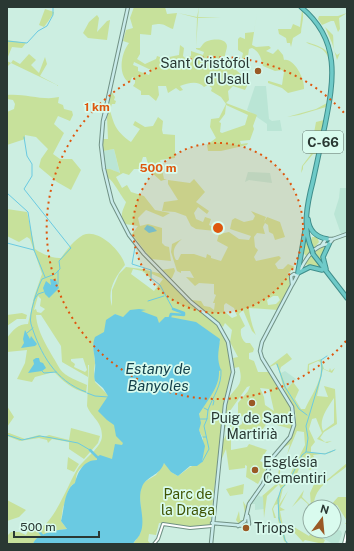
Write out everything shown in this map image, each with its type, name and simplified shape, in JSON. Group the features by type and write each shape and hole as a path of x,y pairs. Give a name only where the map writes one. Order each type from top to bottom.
{"highway":[{"name":"C-66","path":"302,7 314,19 325,38 331,54 333,72 329,108 309,200 306,228 313,252"},
{"name":"C-66","path":"302,7 324,31 332,51 334,67 332,100 308,216 308,237 313,252 347,297"},
{"path":"297,273 304,239 306,212 309,200"},
{"path":"308,216 309,227 319,237 328,242 323,261 329,274"},
{"path":"297,273 305,268 313,266 329,274"}],"main road":[{"path":"128,7 103,121 101,145 104,174 112,202 122,223 144,254 195,306 218,324 228,342 233,372 225,405 212,544"},
{"path":"213,525 238,526 246,523 251,500 262,484 273,457 290,437 294,425 292,407 263,361 260,351 262,340 292,285 293,280 312,252 328,242 347,234"},
{"path":"293,280 291,275 297,273"}],"street":[{"path":"154,544 158,539 163,524 190,528 213,525"},
{"path":"344,544 347,532"}],"shaded area":[{"path":"255,86 266,86 269,119 272,121 280,120 282,131 267,131 267,124 247,110"},
{"path":"114,149 120,174 113,170 105,169 103,151"},
{"path":"248,172 270,173 272,183 249,180 245,182"},
{"path":"340,188 347,188 347,232 341,234 334,214 339,198"},
{"path":"285,371 296,379 287,389 281,373"},
{"path":"259,495 261,497 263,496 265,499 264,509 255,510 255,504 251,504"},
{"path":"324,539 340,539 338,544 333,544"}],"green space":[{"path":"134,7 165,7 167,14 177,13 173,29 162,24 156,24 152,25 151,35 140,34 140,54 137,59 145,64 156,59 157,56 160,57 160,62 164,62 169,57 179,55 180,45 184,48 183,56 185,58 191,56 191,51 203,55 204,52 196,48 200,48 206,42 221,40 226,43 227,46 225,56 216,60 221,64 231,61 232,65 238,65 236,70 244,77 245,82 248,84 245,90 233,86 228,91 229,100 226,103 257,115 250,140 240,141 241,144 248,143 247,145 221,151 208,151 207,145 216,138 210,127 211,119 219,118 226,104 221,97 211,91 212,88 208,85 204,87 199,83 190,83 180,86 183,90 180,91 176,88 168,93 166,86 158,86 159,95 156,101 149,95 141,95 141,91 133,86 135,79 132,77 130,83 126,80 122,70 122,58 129,43 123,41 126,30 133,28 130,18","holes":["134,62 151,70 149,75 138,71 138,67 133,65","226,105 248,115 245,125 222,133 220,132 221,123 219,122 225,114"]},
{"path":"199,7 198,17 221,18 198,18 196,47 197,18 178,13 197,17"},
{"path":"258,7 252,45 256,47 269,46 271,48 266,51 273,54 278,49 283,55 284,60 291,62 298,70 303,80 304,89 288,93 282,88 268,83 269,81 282,85 284,72 282,70 275,71 263,66 258,53 252,48 249,49 247,63 241,62 243,53 238,50 238,39 240,37 245,39 245,33 254,32"},
{"path":"45,9 54,13 44,27 39,25"},
{"path":"302,10 303,18 301,33 293,38 291,47 290,43 287,43 286,38 279,34 278,29 291,29 293,24 300,27"},
{"path":"347,13 339,18 340,29 338,32 334,21 322,25 318,19 319,16 338,16"},
{"path":"97,15 99,18 97,32 107,21 110,20 107,40 88,38 83,33 89,22"},
{"path":"325,27 333,35 335,53 337,55 340,53 337,60 332,43"},
{"path":"7,40 26,43 22,48 12,47 7,59"},
{"path":"306,42 324,49 328,53 331,60 332,70 331,82 329,95 324,121 320,140 315,139 316,134 314,133 316,122 324,120 326,107 287,117 316,109 327,103 331,76 328,56 322,49"},
{"path":"29,54 36,60 31,65 39,73 45,57 47,64 40,76 59,86 11,63 13,60 20,64"},
{"path":"7,61 11,63 7,67"},
{"path":"111,91 115,97 114,100 116,101 115,104 112,104 110,110 113,120 119,132 131,142 140,129 133,125 135,121 145,127 153,126 158,117 163,121 163,134 175,135 175,158 160,160 164,179 167,179 161,181 150,171 146,157 143,157 139,169 134,169 129,175 123,173 116,177 122,188 127,185 131,192 144,196 155,210 170,213 163,217 146,210 138,218 140,226 148,224 162,228 162,243 169,247 171,261 151,259 125,225 132,234 138,226 125,224 123,221 122,215 126,202 108,178 113,200 105,169 110,169 120,173 114,149 103,151 103,139 108,139 107,117"},
{"path":"7,95 47,98 59,97 58,103 63,105 64,109 72,111 73,115 70,121 58,116 54,124 64,133 53,154 60,159 72,159 81,170 71,190 57,182 39,167 41,159 48,149 36,137 25,135 25,139 7,145 7,112 14,109 15,104 13,100 7,99"},
{"path":"304,139 319,141 316,154 313,154 303,166 301,173 302,166 311,154 302,151 312,152 316,147 315,143"},
{"path":"194,179 205,192 196,202 209,211 207,214 198,207 194,213 196,219 203,222 205,217 211,219 209,225 225,232 196,229 191,226 186,216 175,212 162,211 164,202 178,200 168,184 168,180 190,183"},
{"name":"Parc de la Draga","path":"7,209 27,212 35,249 51,257 61,258 70,246 83,235 96,235 109,242 115,248 125,265 118,274 111,289 112,306 112,290 119,274 126,267 142,269 162,274 190,303 215,322 226,338 232,369 224,405 210,526 189,527 159,523 156,535 149,534 148,541 151,544 133,544 140,534 141,529 141,484 156,475 164,463 168,464 171,472 178,476 190,467 202,462 203,438 199,431 199,415 213,358 220,341 126,315 122,318 115,314 110,318 105,334 96,338 93,345 95,363 94,371 95,382 108,395 113,423 117,428 116,433 124,443 112,460 93,462 83,467 79,471 76,476 76,483 72,485 68,491 67,499 63,507 61,521 67,529 53,531 43,535 35,540 33,544 7,544 7,536 11,532 19,532 26,535 30,527 40,528 46,524 56,510 78,468 96,449 101,440 102,431 87,406 89,365 88,377 62,362 61,346 41,315 36,315 37,322 49,350 62,372 69,377 87,385 86,393 68,385 54,372 35,377 32,382 17,379 25,363 27,350 7,352 7,338 16,328 21,325 28,324 34,297 42,274 30,239 27,237 19,242 7,236","holes":["133,269 142,271 151,278 152,274 163,279 154,291 131,274","38,296 41,299 40,306 45,309 41,313 37,312 36,309 34,310","83,358 87,370 85,372 74,367 75,364 71,361 71,359"]},
{"path":"251,211 266,217 264,222 267,217 280,222 285,237 275,240 273,234 269,232 268,225 265,223 263,227 265,234 257,233 254,237 255,247 258,250 254,257 256,261 279,256 281,258 275,264 278,269 283,269 288,264 295,267 288,273 290,284 278,310 249,308 251,322 256,335 252,331 243,310 239,314 245,326 241,329 243,340 246,343 250,343 254,349 253,352 249,353 249,359 254,361 258,372 269,372 287,399 293,421 291,429 267,423 260,433 257,432 253,435 239,429 231,438 231,450 247,447 249,444 267,450 260,461 268,465 258,484 246,477 247,466 245,465 245,468 229,470 226,449 220,463 222,439 224,439 233,427 232,426 226,431 231,424 237,427 242,424 243,417 238,414 238,403 248,391 250,386 247,387 230,411 223,436 225,405 240,383 241,379 239,367 234,368 233,358 238,357 230,342 232,330 225,323 223,327 191,300 201,301 204,306 210,307 214,310 215,303 213,303 216,295 214,294 214,284 199,283 195,286 186,277 194,278 190,271 181,271 181,273 177,271 171,252 172,244 182,239 174,248 176,260 178,260 181,254 194,254 206,258 207,254 211,256 211,258 221,261 228,247 217,241 219,234 229,232 239,239 249,240 251,236 230,229 232,220 235,218 244,222 253,220 255,216","holes":["273,296 278,296 280,300 276,304 268,305 267,300","226,303 234,308 237,316 232,318 224,311 224,305","260,388 269,389 274,411 265,405 264,397"]},
{"path":"306,232 311,251 306,256 303,252"},
{"path":"312,237 317,237 319,242 313,249 311,241"},
{"path":"322,247 326,247 324,267 315,252"},
{"path":"312,254 323,269 305,264"},
{"path":"174,268 175,271 170,279 166,273 161,270"},
{"path":"22,313 27,315 26,319 17,319 7,326 7,315"},
{"path":"287,353 292,359 281,367 280,370 287,389 293,382 299,390 295,399 301,409 305,409 317,386 321,374 320,362 318,361 309,365 309,371 307,374 308,364 321,359 324,369 329,371 330,368 331,371 335,368 332,373 323,369 317,396 328,397 324,386 335,389 337,424 324,432 320,438 325,442 332,441 327,443 317,439 322,433 316,418 312,419 309,429 315,442 311,447 311,453 326,453 337,449 330,453 313,455 317,463 310,470 298,463 296,467 299,469 294,480 292,479 283,488 279,505 288,491 280,507 285,510 280,511 286,541 288,544 284,541 278,520 278,504 275,505 273,509 276,518 274,518 272,509 281,490 279,484 267,496 264,518 263,496 261,497 276,484 280,464 279,481 289,477 296,462 294,462 297,461 305,445 304,432 297,431 287,455 290,444 279,450 293,431 296,414 284,388 276,364 270,366","holes":["334,398 334,423 323,431 323,418"]},
{"path":"7,406 14,417 7,427"},
{"path":"71,428 100,436 98,443 84,459 69,449 69,442 52,439 48,443 47,440 39,438 20,441 7,436 7,433 9,433 25,439 39,435 44,437 49,435 69,440"},
{"path":"68,457 79,464 74,472 67,469"},
{"path":"347,463 347,466 325,483 317,493 315,499 310,499 310,493 316,480 321,485"},
{"path":"244,484 243,494 230,496 226,489"},
{"path":"304,490 302,497 304,499 301,498 292,507"},
{"path":"338,497 347,497 347,521 342,513 342,499 336,499"},
{"path":"249,499 246,519 239,524 236,520 239,511 240,520 243,520 245,514 243,501 246,506"},
{"path":"7,500 26,510 19,517 7,521"},
{"path":"294,527 302,532 302,539 325,540 323,544 305,540 303,542 291,529"}],"water":[{"path":"147,225 153,227 157,231 149,233 144,229"},
{"path":"50,279 56,280 59,288 49,298 45,294 43,288 46,281 51,285"},
{"name":"Estany de Banyoles","path":"130,310 146,310 141,311 157,317 159,323 165,317 196,322 220,339 218,358 221,370 219,371 219,377 215,388 199,414 201,423 199,430 205,446 202,462 197,466 190,466 178,476 171,472 164,463 159,471 144,483 140,492 142,528 133,544 33,544 38,537 52,531 67,529 61,521 65,500 71,486 75,483 80,470 88,462 97,460 97,457 100,455 112,459 115,444 122,445 123,443 116,436 114,425 98,411 108,396 103,388 95,381 93,344 95,337 104,332 106,320 115,314 123,317"},
{"path":"25,330 30,339 31,336 37,344 35,346 21,348 24,343 23,339"},
{"path":"39,358 40,362 43,363 46,368 42,371 28,373 34,364 33,360"}],"waterway":[{"path":"7,41 27,43 38,31 47,26 53,15 53,7"},
{"path":"24,137 27,156 32,164 32,176 24,189 71,248 59,261 60,269 55,274 42,279 32,308 30,320 39,345 50,365 66,381 86,392"},
{"path":"7,193 28,212 34,250"},
{"path":"7,243 34,250 45,277"},
{"path":"135,247 132,264 151,270 151,278 160,285 173,309"},
{"path":"58,271 58,284"},
{"path":"34,300 38,294 44,292"},
{"path":"148,301 164,296"},
{"path":"170,317 171,314 184,315 184,313 173,309"},
{"path":"27,333 33,328"},
{"path":"306,452 308,438 306,426 321,376 321,360 327,356"},
{"path":"277,364 285,387 299,409 307,415"},
{"path":"208,410 219,386 221,370"},
{"path":"42,371 44,373 56,372"},
{"path":"87,393 95,396 108,397"},
{"path":"212,399 214,401 213,405"},
{"path":"200,419 207,419 208,410 204,408"},
{"path":"202,462 209,449 204,426 207,419"},
{"path":"7,435 22,440 40,436 52,438 78,443 90,450"},
{"path":"90,450 97,457"},
{"path":"307,452 325,454 335,450"},
{"path":"279,518 278,499 281,489 289,481 302,455 306,452"},
{"path":"279,518 285,540 288,544"},
{"path":"37,529 42,535"}],"place":[{"name":"Sant Cristòfol d'Usall","path":"258,71"},
{"name":"Puig de Sant Martirià","path":"252,403"},
{"name":"Església Cementiri","path":"255,470"},
{"name":"Triops","path":"246,528"}]}
